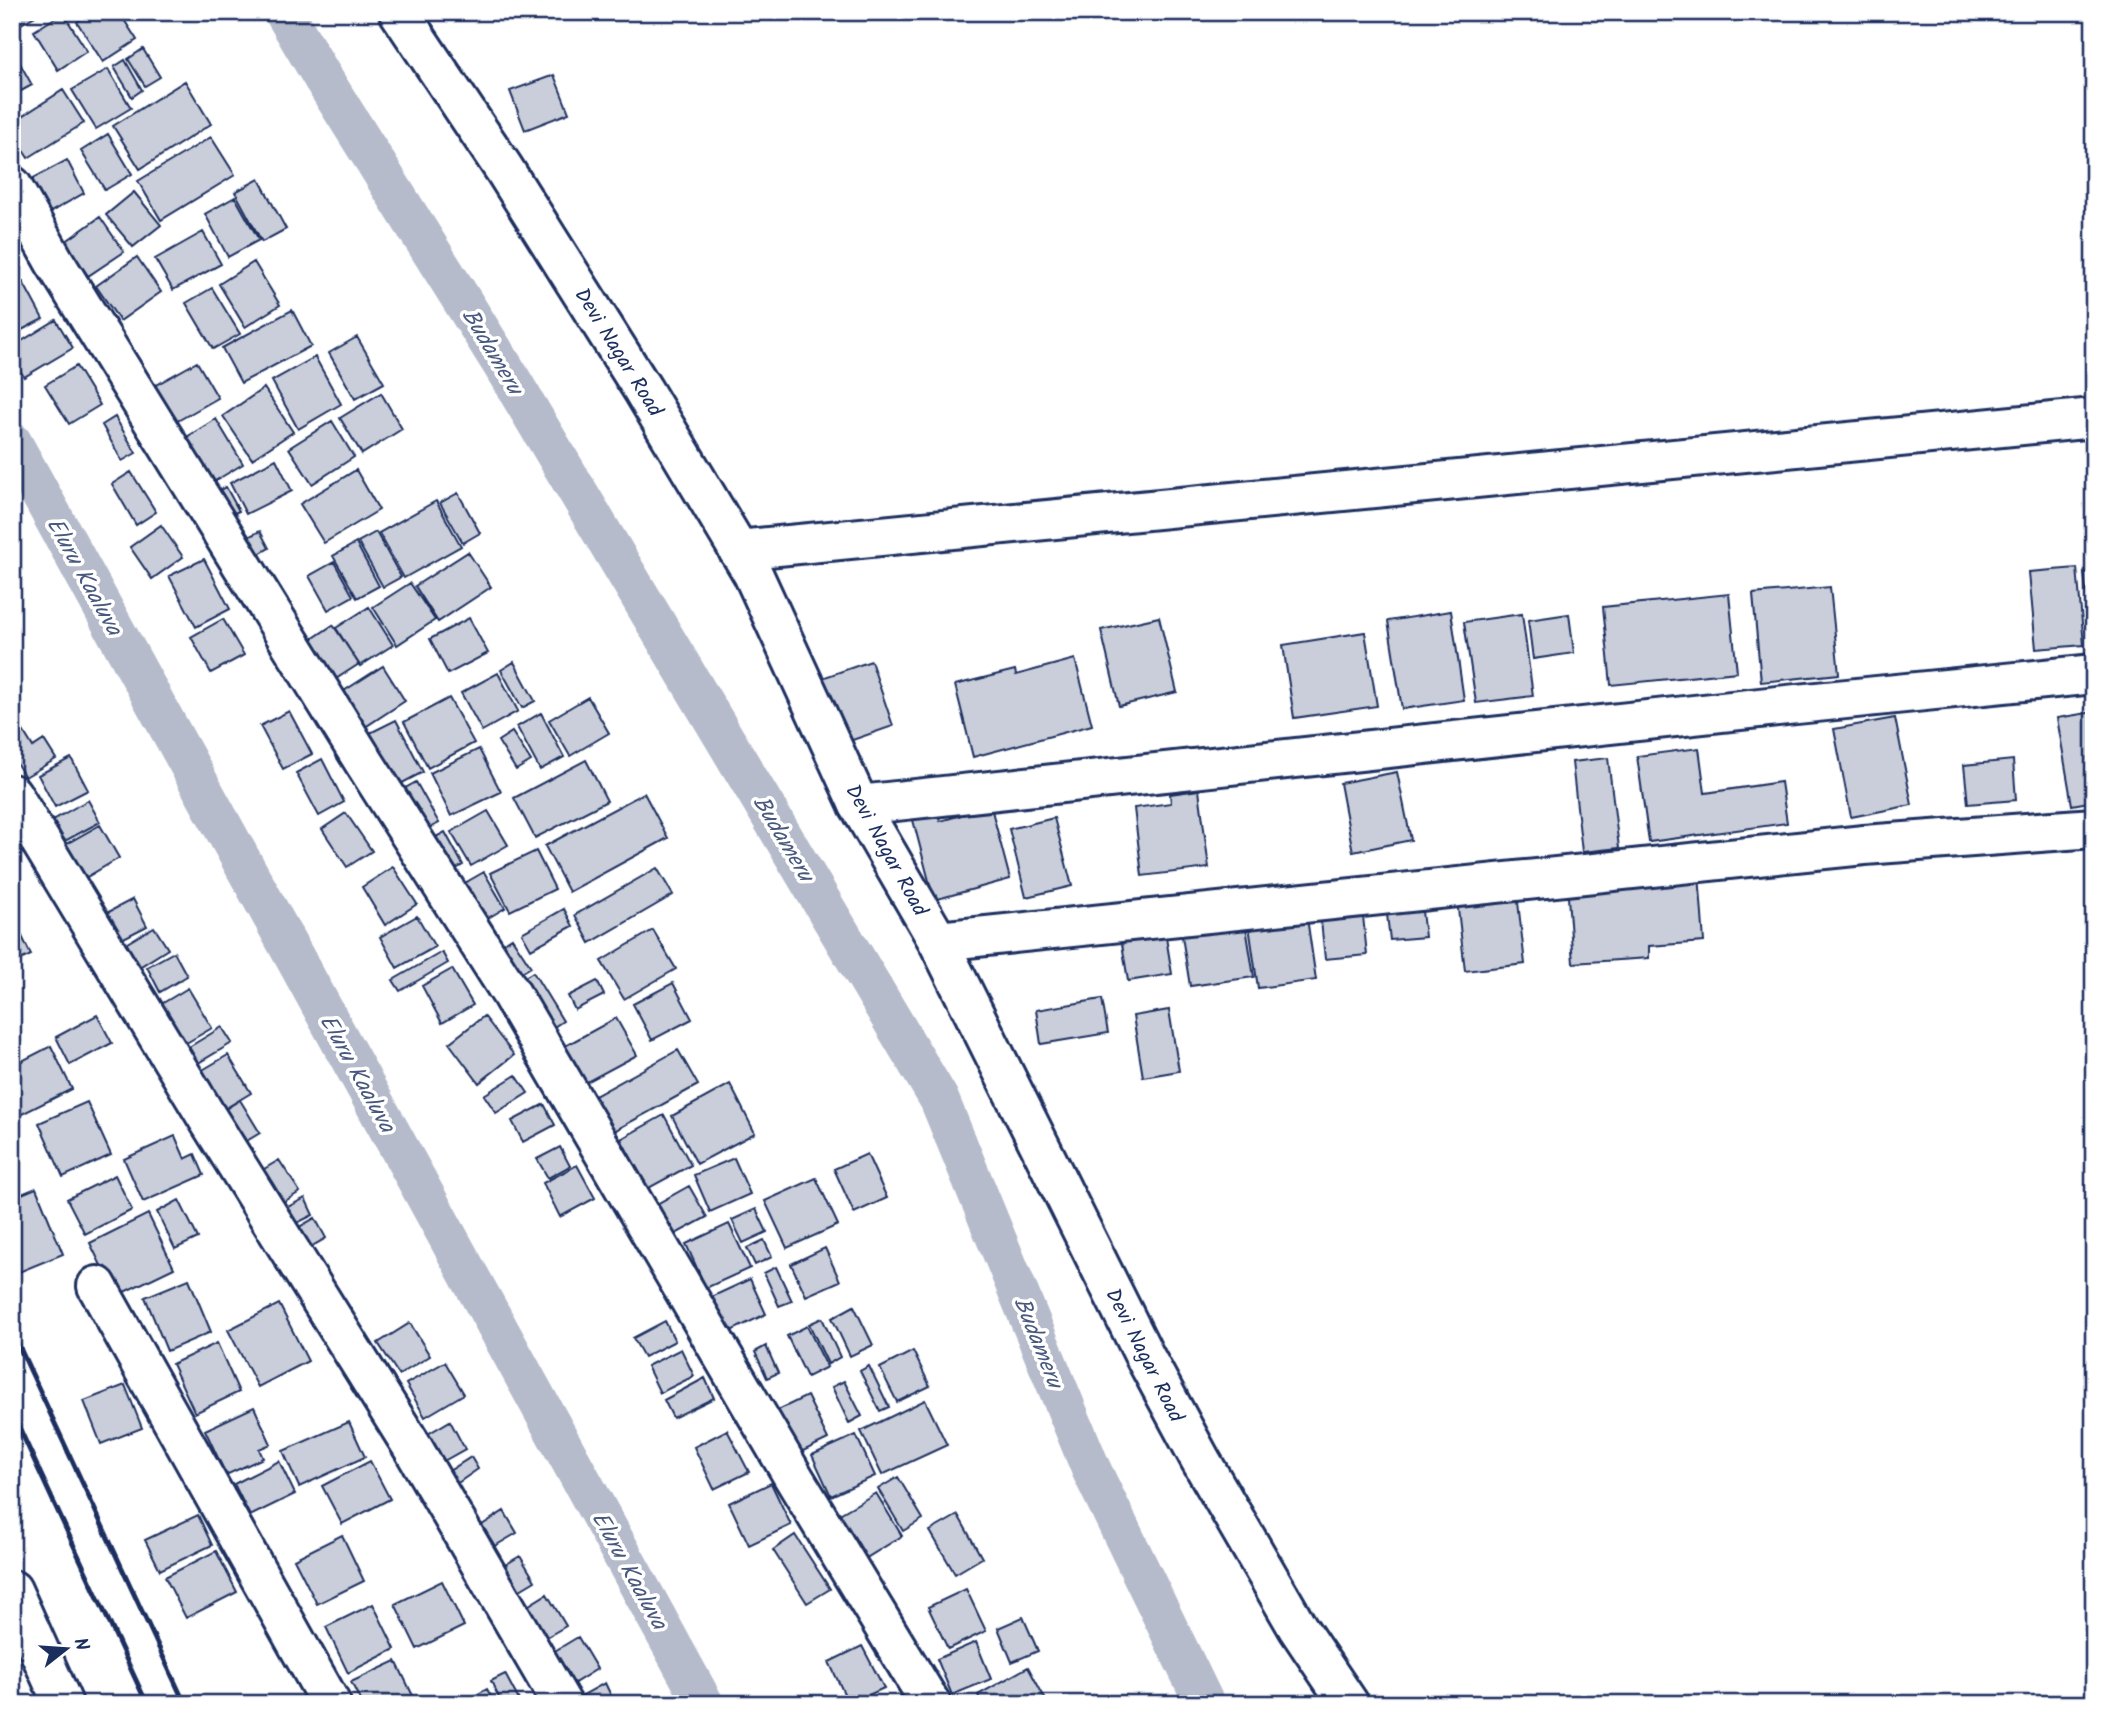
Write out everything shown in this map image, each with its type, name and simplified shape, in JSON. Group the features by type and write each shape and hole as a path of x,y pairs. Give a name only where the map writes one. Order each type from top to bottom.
{"street":[{"name":"Devi Nagar Road","path":"399,12 504,169 643,390 752,574 859,805 938,941 1145,1357 1200,1459 1298,1628 1349,1704"},
{"path":"12,186 61,273 510,992 794,1478 931,1704"},
{"path":"738,550 2094,418"},
{"path":"859,805 2094,674"},
{"path":"12,794 201,1108 413,1448 562,1704"},
{"path":"938,941 1864,845 2094,828"},
{"path":"97,1286 331,1704"},
{"path":"12,1590 63,1704"}],"building":[{"path":"12,12 42,12 16,27 12,21"},
{"path":"92,12 119,12 137,40 103,62 77,22"},
{"path":"63,13 87,51 58,70 34,31"},
{"path":"12,49 32,85 12,96"},
{"path":"143,49 160,77 145,86 128,59"},
{"path":"125,60 142,90 132,97 114,67"},
{"path":"108,69 131,108 96,129 72,90"},
{"path":"554,75 569,113 525,130 510,91"},
{"path":"185,81 211,124 140,169 113,126"},
{"path":"63,90 84,123 28,158 12,133 12,123"},
{"path":"108,134 132,174 105,190 81,151"},
{"path":"211,137 235,175 161,220 138,181"},
{"path":"67,160 84,193 47,214 30,180"},
{"path":"259,179 286,229 262,242 235,192"},
{"path":"134,192 161,225 133,247 106,215"},
{"path":"235,197 259,240 228,257 205,214"},
{"path":"100,217 124,252 88,276 65,242"},
{"path":"203,232 221,264 173,290 155,259"},
{"path":"137,257 161,292 120,321 96,286"},
{"path":"254,262 280,305 245,327 219,284"},
{"path":"23,282 43,319 12,335 12,287"},
{"path":"212,288 240,334 213,349 186,303"},
{"path":"292,310 311,346 241,383 222,348"},
{"path":"56,320 73,348 24,377 12,356 12,347"},
{"path":"357,337 384,383 355,399 329,353"},
{"path":"315,357 341,404 298,429 272,381"},
{"path":"197,362 218,398 167,427 147,390"},
{"path":"76,366 100,405 69,424 45,385"},
{"path":"264,388 293,432 252,459 223,416"},
{"path":"381,393 402,429 362,454 340,418"},
{"path":"115,417 136,453 122,461 102,425"},
{"path":"216,419 243,464 210,484 182,440"},
{"path":"332,421 354,457 312,484 289,448"},
{"path":"276,459 292,491 246,514 230,483"},
{"path":"356,470 379,510 324,543 300,504"},
{"path":"131,472 156,512 136,525 112,484"},
{"path":"226,487 239,511 221,519 209,495"},
{"path":"458,493 480,533 463,543 440,503"},
{"path":"436,501 461,546 404,578 379,533"},
{"path":"161,525 183,557 152,579 130,547"},
{"path":"260,531 269,548 252,558 242,540"},
{"path":"376,532 401,577 383,587 358,542"},
{"path":"356,543 379,586 357,598 333,556"},
{"path":"468,552 491,587 438,622 415,586"},
{"path":"204,559 230,609 196,627 169,576"},
{"path":"334,562 353,596 328,610 309,576"},
{"path":"2077,568 2084,645 2036,649 2029,572"},
{"path":"2094,572 2094,647 2093,647 2084,573"},
{"path":"410,583 435,620 397,645 373,607"},
{"path":"1830,587 1839,674 1761,682 1753,594"},
{"path":"1729,594 1737,672 1611,685 1603,607"},
{"path":"369,607 393,645 360,666 336,628"},
{"path":"1451,611 1464,700 1402,709 1388,621"},
{"path":"1522,614 1533,696 1476,703 1464,622"},
{"path":"1569,614 1574,653 1533,659 1528,620"},
{"path":"1159,617 1177,692 1119,706 1101,630"},
{"path":"469,618 488,653 448,674 430,639"},
{"path":"223,619 244,655 211,673 191,637"},
{"path":"333,625 359,664 328,684 303,645"},
{"path":"1365,632 1377,706 1294,718 1283,645"},
{"path":"1075,659 1092,725 973,757 955,685 1015,670 1016,675"},
{"path":"871,661 893,726 841,744 819,679"},
{"path":"514,662 535,701 522,708 501,670"},
{"path":"383,666 405,701 359,731 336,696"},
{"path":"498,673 518,711 482,731 461,693"},
{"path":"588,697 609,733 570,756 549,720"},
{"path":"449,698 474,743 428,768 404,722"},
{"path":"289,711 312,754 283,769 260,726"},
{"path":"2094,712 2094,801 2072,805 2057,718"},
{"path":"541,713 564,757 540,770 517,727"},
{"path":"14,716 33,747 44,740 56,759 25,777 12,756"},
{"path":"1895,718 1912,805 1851,817 1834,729"},
{"path":"396,720 423,772 393,788 366,735"},
{"path":"512,732 531,761 516,770 498,741"},
{"path":"1699,748 1705,793 1781,782 1787,823 1649,842 1637,756"},
{"path":"479,749 501,792 451,816 430,773"},
{"path":"71,758 88,790 55,807 38,775"},
{"path":"1608,758 1619,848 1582,852 1572,762"},
{"path":"322,759 344,802 319,816 296,773"},
{"path":"586,760 607,801 535,838 514,798"},
{"path":"2013,760 2016,800 1968,804 1964,765"},
{"path":"1397,772 1411,840 1353,852 1340,783"},
{"path":"416,782 439,823 417,835 395,794"},
{"path":"1199,790 1209,868 1142,876 1134,808 1171,803 1170,794"},
{"path":"644,793 668,838 569,892 545,846"},
{"path":"88,800 100,822 65,841 53,820"},
{"path":"991,807 1010,879 934,900 913,820 938,814 940,821"},
{"path":"488,811 508,845 471,866 451,832"},
{"path":"346,813 372,851 347,867 322,829"},
{"path":"1054,818 1072,886 1026,897 1009,829"},
{"path":"100,825 119,858 80,881 61,847"},
{"path":"445,832 463,865 441,878 421,845"},
{"path":"536,851 555,889 510,911 490,873"},
{"path":"393,867 417,904 385,925 362,887"},
{"path":"657,868 673,895 590,943 575,915"},
{"path":"484,872 505,908 478,924 456,888"},
{"path":"1699,874 1704,942 1649,946 1649,958 1573,963 1567,884"},
{"path":"1517,893 1525,964 1465,971 1457,900"},
{"path":"133,899 147,926 118,941 103,915"},
{"path":"1421,903 1425,937 1390,940 1386,906"},
{"path":"564,909 573,926 531,949 522,933"},
{"path":"1306,911 1316,980 1258,988 1248,919"},
{"path":"1244,915 1254,977 1190,986 1180,924"},
{"path":"417,916 435,947 397,968 380,937"},
{"path":"1363,916 1367,955 1325,959 1321,921"},
{"path":"1164,925 1172,974 1128,981 1120,931"},
{"path":"17,926 31,955 12,964 12,929"},
{"path":"154,927 168,949 136,969 122,946"},
{"path":"653,930 676,969 624,999 601,961"},
{"path":"512,938 531,967 513,978 495,949"},
{"path":"174,952 187,976 160,992 147,967"},
{"path":"442,952 448,963 400,991 393,980"},
{"path":"452,969 473,1005 442,1023 422,986"},
{"path":"533,972 563,1021 546,1032 516,982"},
{"path":"597,981 604,995 575,1010 568,996"},
{"path":"673,983 692,1019 652,1040 633,1004"},
{"path":"188,988 212,1028 176,1049 153,1009"},
{"path":"1102,999 1108,1033 1041,1044 1036,1010"},
{"path":"1169,1010 1179,1071 1143,1077 1133,1016"},
{"path":"97,1015 112,1043 70,1065 56,1037"},
{"path":"484,1016 514,1055 479,1083 449,1043"},
{"path":"616,1018 637,1055 585,1083 565,1046"},
{"path":"222,1027 232,1043 188,1069 179,1053"},
{"path":"51,1046 72,1089 12,1119 12,1066"},
{"path":"678,1050 698,1085 607,1135 588,1100"},
{"path":"228,1055 251,1093 216,1114 194,1075"},
{"path":"516,1075 528,1093 496,1113 484,1095"},
{"path":"730,1084 755,1133 697,1164 672,1116"},
{"path":"240,1100 260,1133 238,1146 219,1113"},
{"path":"87,1102 111,1155 63,1177 39,1123"},
{"path":"544,1104 555,1125 523,1142 512,1121"},
{"path":"664,1115 691,1165 647,1189 621,1139"},
{"path":"175,1136 185,1159 195,1154 204,1175 143,1202 124,1159"},
{"path":"560,1147 570,1166 548,1178 537,1159"},
{"path":"867,1154 887,1198 854,1213 834,1169"},
{"path":"734,1158 750,1194 710,1212 694,1175"},
{"path":"279,1160 300,1192 275,1207 254,1175"},
{"path":"577,1165 595,1198 560,1217 543,1183"},
{"path":"115,1175 132,1210 85,1234 67,1199"},
{"path":"816,1178 838,1225 787,1248 765,1201"},
{"path":"689,1186 707,1217 674,1235 657,1204"},
{"path":"36,1188 63,1254 19,1272 12,1254 12,1198"},
{"path":"305,1198 313,1215 285,1229 276,1213"},
{"path":"179,1200 198,1238 175,1249 157,1212"},
{"path":"756,1209 767,1232 743,1243 732,1220"},
{"path":"148,1214 174,1268 116,1296 90,1243"},
{"path":"315,1218 326,1238 300,1253 289,1233"},
{"path":"729,1224 750,1268 706,1288 686,1244"},
{"path":"764,1240 772,1257 755,1265 747,1248"},
{"path":"825,1248 840,1281 806,1296 791,1264"},
{"path":"776,1267 792,1301 779,1306 764,1273"},
{"path":"189,1279 211,1332 167,1351 145,1297"},
{"path":"750,1279 766,1314 725,1334 709,1298"},
{"path":"279,1304 308,1361 258,1387 228,1330"},
{"path":"854,1306 873,1345 850,1356 832,1318"},
{"path":"822,1318 840,1357 828,1364 809,1324"},
{"path":"665,1321 675,1341 644,1357 633,1338"},
{"path":"410,1323 430,1356 399,1375 378,1343"},
{"path":"807,1326 827,1367 807,1377 787,1336"},
{"path":"217,1343 239,1392 195,1413 172,1364"},
{"path":"766,1346 778,1373 767,1378 755,1352"},
{"path":"681,1349 694,1376 660,1393 647,1366"},
{"path":"913,1351 930,1386 897,1402 880,1368"},
{"path":"445,1362 464,1394 425,1417 406,1384"},
{"path":"869,1366 889,1407 880,1411 860,1371"},
{"path":"705,1378 714,1398 673,1418 664,1400"},
{"path":"844,1381 862,1416 849,1423 832,1387"},
{"path":"125,1385 142,1428 101,1444 84,1401"},
{"path":"807,1396 828,1439 799,1453 778,1410"},
{"path":"925,1400 947,1445 882,1475 861,1431"},
{"path":"254,1407 271,1444 259,1449 263,1458 226,1475 205,1430"},
{"path":"450,1421 465,1449 442,1462 426,1435"},
{"path":"349,1422 365,1457 299,1487 283,1451"},
{"path":"727,1430 749,1472 714,1489 694,1447"},
{"path":"856,1435 875,1476 831,1496 812,1455"},
{"path":"471,1457 478,1469 455,1485 446,1473"},
{"path":"279,1461 295,1494 250,1516 234,1484"},
{"path":"370,1461 390,1499 342,1524 322,1486"},
{"path":"898,1477 923,1519 903,1531 878,1489"},
{"path":"771,1483 791,1525 749,1545 729,1503"},
{"path":"876,1493 902,1536 863,1560 836,1516"},
{"path":"504,1511 517,1533 495,1546 482,1525"},
{"path":"198,1515 212,1545 160,1570 145,1540"},
{"path":"958,1515 982,1558 955,1574 930,1531"},
{"path":"342,1535 364,1581 317,1604 294,1559"},
{"path":"795,1535 830,1589 807,1603 773,1550"},
{"path":"216,1551 237,1592 186,1618 165,1577"},
{"path":"520,1556 535,1581 515,1593 500,1568"},
{"path":"442,1581 464,1626 417,1649 395,1604"},
{"path":"966,1589 986,1631 948,1649 928,1607"},
{"path":"547,1594 566,1626 540,1641 521,1610"},
{"path":"373,1604 395,1649 348,1673 326,1627"},
{"path":"1023,1617 1038,1651 1012,1662 998,1628"},
{"path":"578,1637 597,1669 568,1687 548,1655"},
{"path":"976,1642 991,1679 952,1695 937,1659"},
{"path":"862,1646 884,1688 849,1704 829,1662"},
{"path":"396,1661 417,1704 362,1704 351,1682"},
{"path":"1028,1667 1048,1704 982,1704 978,1695"},
{"path":"505,1674 521,1704 502,1704 491,1681"},
{"path":"605,1683 615,1704 581,1704 578,1698"},
{"path":"487,1689 495,1704 474,1704 471,1698"}],"waterway":[{"name":"Budameru","path":"284,12 503,366 939,1099 1091,1469 1205,1704"},
{"name":"Eluru Kaaluva","path":"12,442 704,1704"}],"railway":[{"path":"12,1331 185,1704"},
{"path":"12,1412 147,1704"}]}
